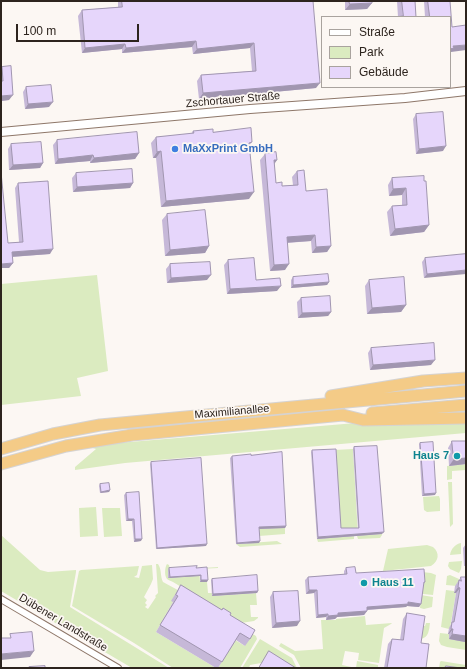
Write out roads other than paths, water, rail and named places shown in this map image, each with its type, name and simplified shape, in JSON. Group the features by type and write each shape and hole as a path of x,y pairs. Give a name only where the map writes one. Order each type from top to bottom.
{"highway":[{"path":"314,405 330,396 423,381 466,378"},
{"name":"Maximilianallee","path":"1,449 53,434 100,425 466,391"},
{"path":"1,464 66,446 132,435 466,405"},
{"path":"343,415 364,420 466,418"}],"street":[{"name":"Zschortauer Straße","path":"1,132 243,110 405,98 466,91"},
{"name":"Dübener Landstraße","path":"1,599 118,667"}],"place":[{"name":"MaXxPrint GmbH","path":"175,149"},
{"name":"Haus 7","path":"457,456"},
{"name":"Haus 11","path":"364,583"}]}
